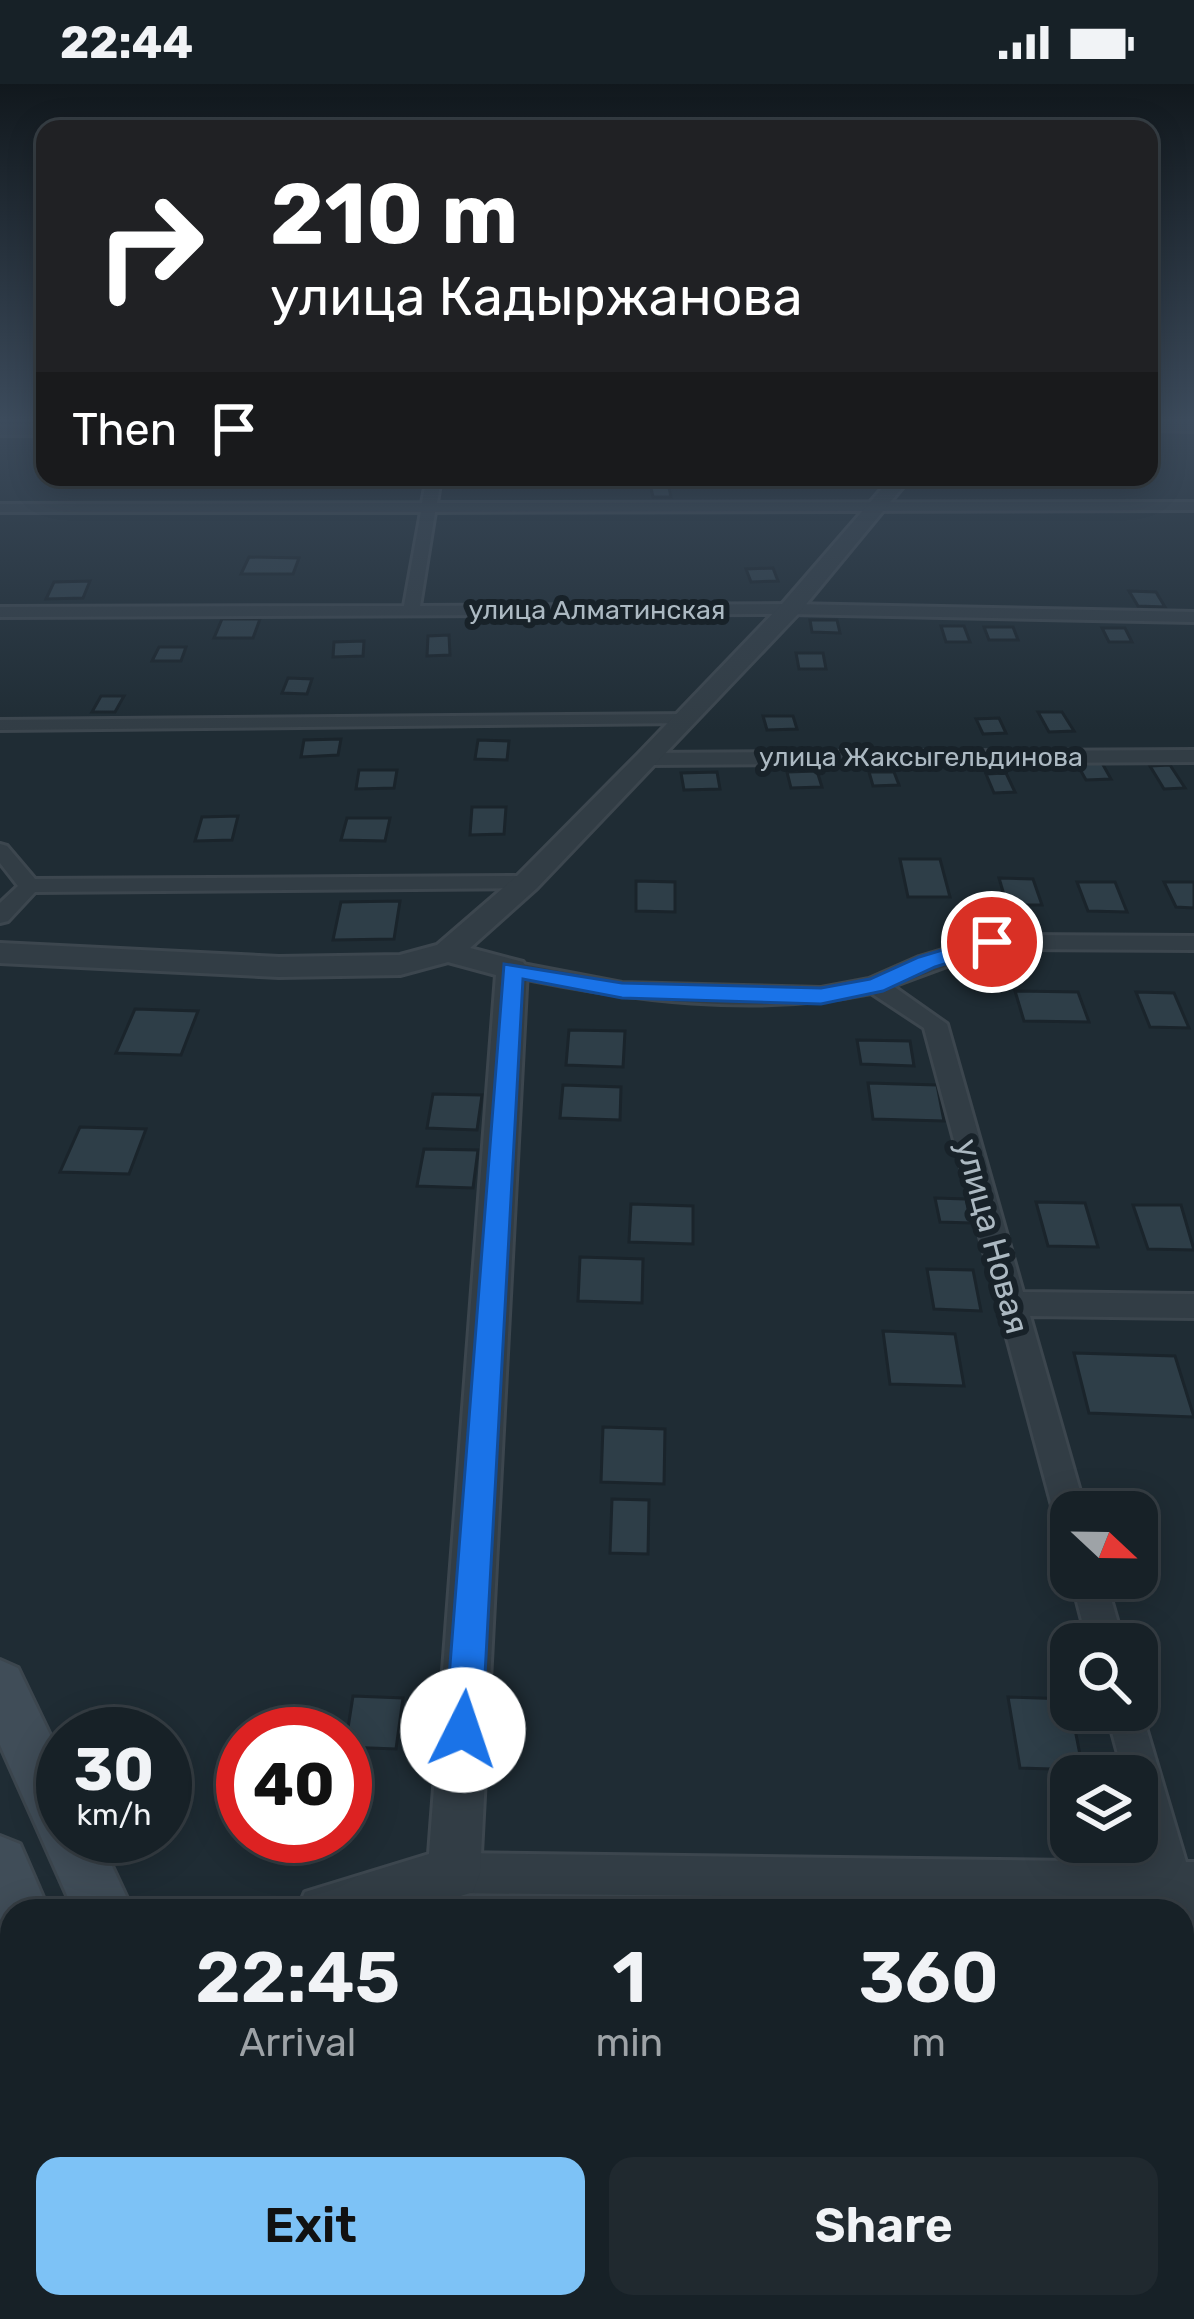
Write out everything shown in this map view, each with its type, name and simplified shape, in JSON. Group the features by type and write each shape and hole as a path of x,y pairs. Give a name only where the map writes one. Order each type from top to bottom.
{"main road":[{"path":"0,1686 36,1764"},
{"path":"82,1863 98,1899"},
{"path":"0,1864 15,1899"}],"street":[{"path":"411,610 426,521"},
{"path":"0,953 279,967 400,965 448,952 527,882 647,759 868,521"},
{"name":"улица Алматинская","path":"0,612 790,609 1194,617"},
{"path":"0,725 685,718"},
{"name":"улица Жаксыгельдинова","path":"647,759 1194,756"},
{"path":"0,850 29,886"},
{"path":"0,916 29,886 527,882"},
{"path":"448,952 622,991 821,996 875,985 927,962 992,942 1194,943"},
{"path":"454,1873 512,969"},
{"name":"улица Новая","path":"875,985 935,1024 1064,1491"},
{"path":"1012,1304 1194,1306"},
{"path":"365,1899 454,1873 1182,1898 1130,1731"}],"building":[{"path":"249,557 299,558 293,574 241,574"},
{"path":"773,568 778,581 751,582 746,569"},
{"path":"90,581 83,598 46,599 54,582"},
{"path":"1129,591 1156,592 1165,607 1138,606"},
{"path":"222,619 260,619 253,638 214,638"},
{"path":"810,620 837,620 840,633 812,632"},
{"path":"941,626 964,626 970,642 946,642"},
{"path":"984,627 1013,627 1018,640 989,640"},
{"path":"1102,628 1125,628 1132,642 1109,642"},
{"path":"449,635 450,655 427,656 428,636"},
{"path":"364,641 363,656 333,657 334,642"},
{"path":"159,647 186,647 181,661 152,661"},
{"path":"796,653 823,653 826,669 799,669"},
{"path":"288,678 312,679 307,694 282,693"},
{"path":"101,696 124,696 115,712 92,712"},
{"path":"1038,712 1062,712 1074,731 1049,732"},
{"path":"763,716 793,716 797,729 767,730"},
{"path":"999,718 1006,733 983,734 976,719"},
{"path":"341,739 338,755 301,757 304,740"},
{"path":"478,740 509,741 507,760 475,759"},
{"path":"1102,763 1111,779 1086,780 1077,764"},
{"path":"1170,765 1185,788 1164,789 1150,766"},
{"path":"359,770 397,770 394,788 356,789"},
{"path":"817,771 822,787 791,788 787,772"},
{"path":"717,772 720,789 684,790 681,773"},
{"path":"869,772 894,772 899,785 873,786"},
{"path":"1006,773 1015,792 994,793 986,774"},
{"path":"472,807 506,807 504,834 470,835"},
{"path":"238,816 232,840 195,841 202,817"},
{"path":"347,818 390,818 385,841 341,840"},
{"path":"900,859 940,859 950,897 908,897"},
{"path":"999,878 1033,879 1042,905 1007,905"},
{"path":"636,881 675,882 675,912 636,911"},
{"path":"1077,882 1115,882 1127,912 1088,911"},
{"path":"1164,882 1194,882 1194,908 1176,907"},
{"path":"400,901 394,939 333,940 341,902"},
{"path":"1015,991 1078,992 1089,1022 1024,1021"},
{"path":"1136,992 1174,993 1189,1028 1150,1027"},
{"path":"135,1009 198,1011 181,1055 116,1053"},
{"path":"569,1030 625,1031 623,1067 566,1065"},
{"path":"857,1040 910,1041 914,1066 861,1064"},
{"path":"868,1083 937,1085 944,1121 873,1119"},
{"path":"563,1085 621,1087 620,1120 560,1118"},
{"path":"433,1094 482,1095 477,1130 427,1128"},
{"path":"80,1127 146,1129 129,1174 60,1172"},
{"path":"424,1149 478,1150 473,1188 417,1186"},
{"path":"935,1198 966,1199 971,1223 940,1222"},
{"path":"1036,1202 1085,1203 1098,1247 1048,1246"},
{"path":"631,1204 693,1206 693,1244 629,1242"},
{"path":"1133,1205 1181,1205 1194,1250 1148,1249"},
{"path":"580,1257 643,1259 642,1303 578,1301"},
{"path":"927,1269 973,1270 981,1311 934,1309"},
{"path":"883,1331 955,1334 964,1386 890,1384"},
{"path":"1074,1353 1175,1356 1194,1417 1089,1413"},
{"path":"603,1427 665,1429 664,1484 601,1482"},
{"path":"612,1499 649,1500 648,1554 610,1553"},
{"path":"353,1696 403,1698 396,1749 372,1748 372,1707 351,1707"},
{"path":"1008,1697 1050,1698 1050,1731 1075,1731 1080,1755 1050,1755 1050,1769 1020,1768"}],"route":[{"path":"463,1730 512,969 622,991 821,996 875,985 927,962 992,942"}]}
